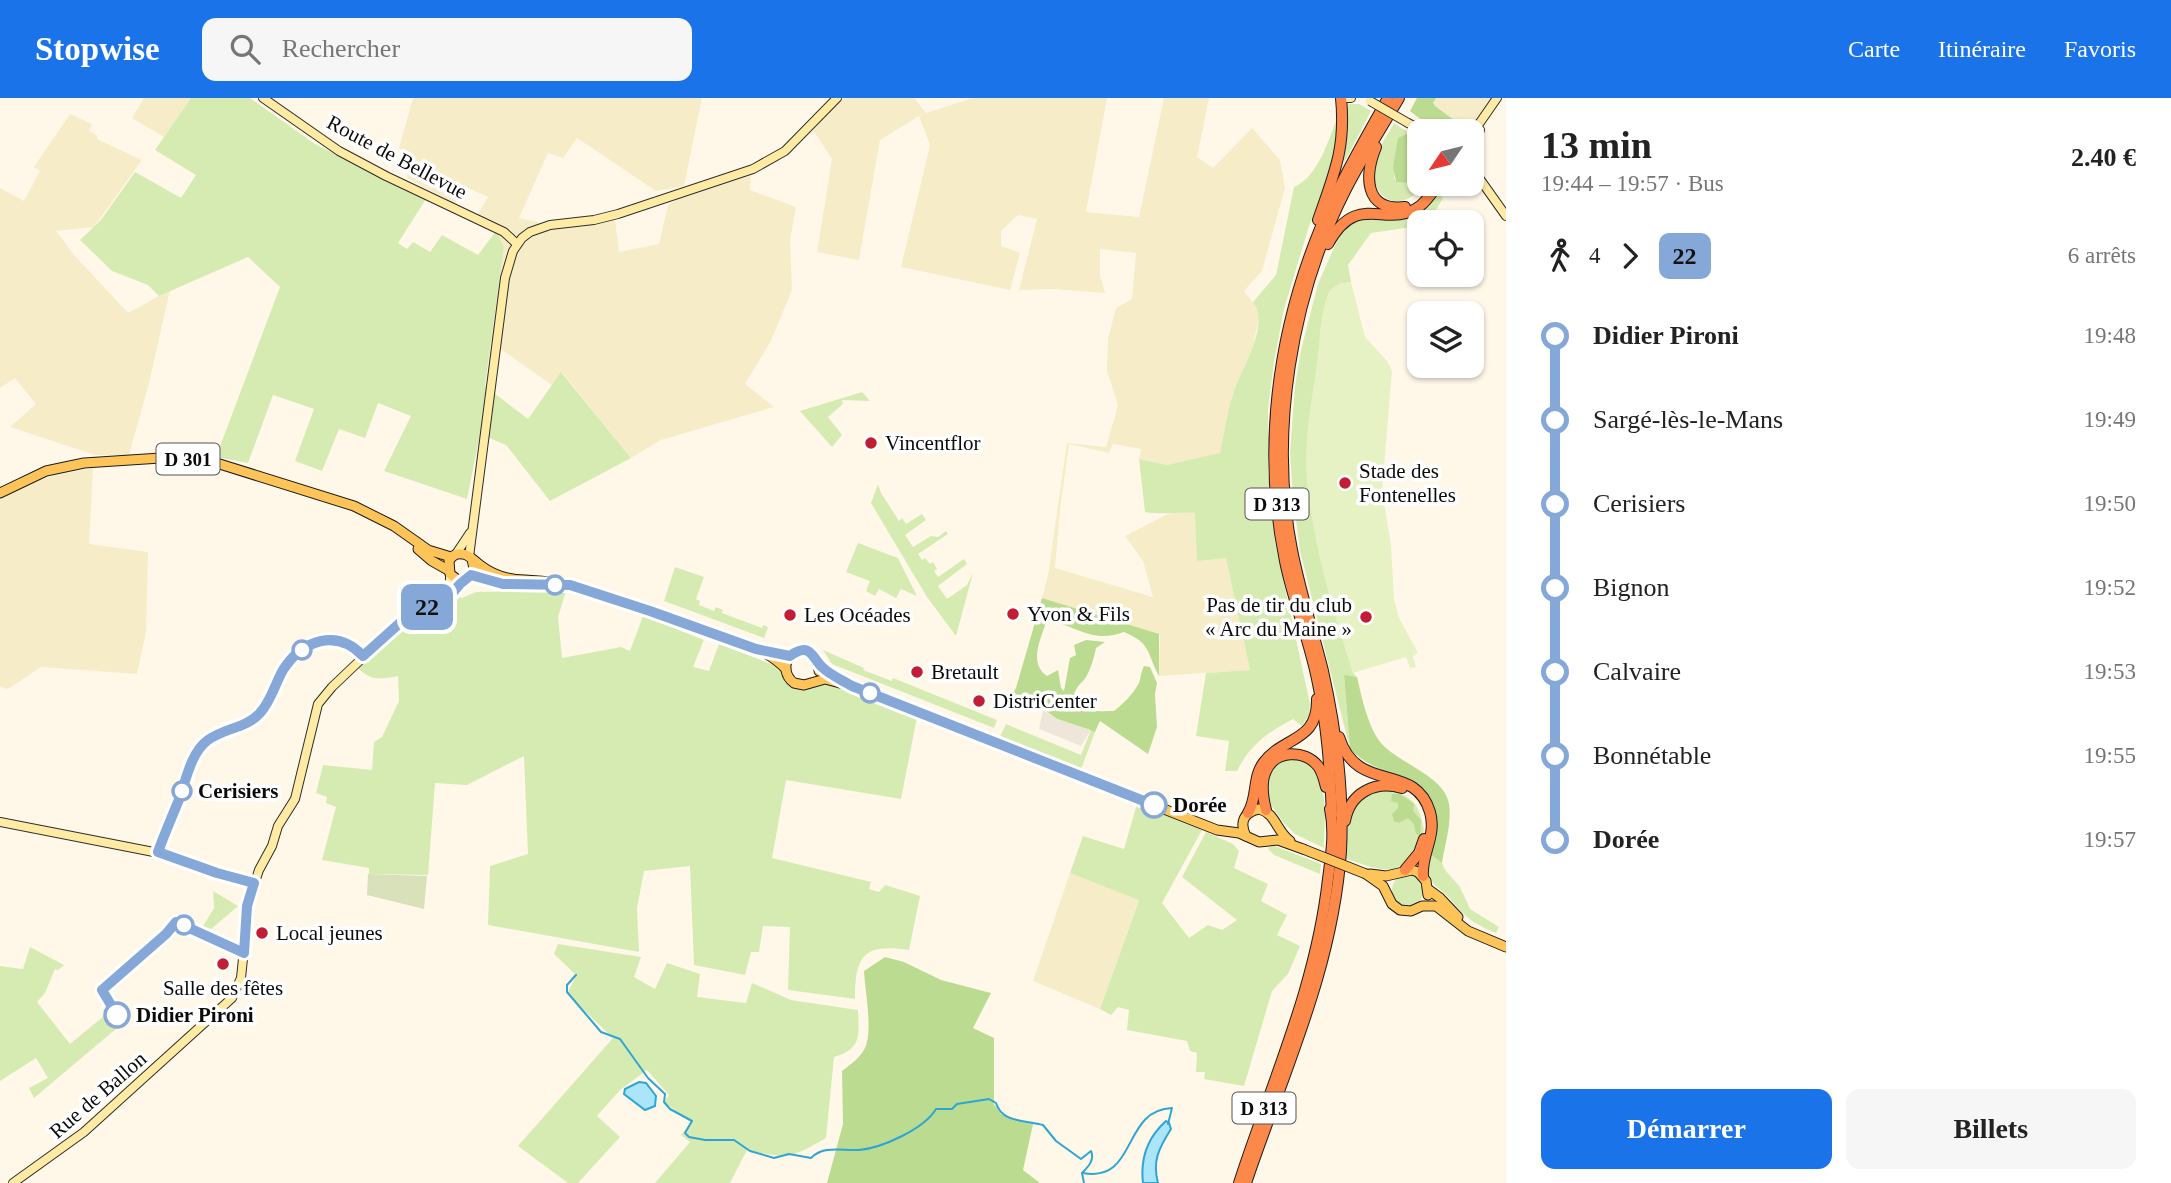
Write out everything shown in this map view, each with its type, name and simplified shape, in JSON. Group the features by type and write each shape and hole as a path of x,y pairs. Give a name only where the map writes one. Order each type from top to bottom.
{"highway":[{"name":"D 313","path":"1246,1183 1318,982 1333,919 1340,856 1338,771 1328,694 1292,549 1283,457 1290,362 1310,266 1312,237 1338,167 1342,98"},
{"name":"D 313","path":"1239,1183 1312,971 1332,841 1329,760 1317,677 1286,563 1275,475 1277,410 1283,351 1291,314 1347,172 1388,98"},
{"name":"D 313","path":"1310,266 1345,192 1399,98"},
{"name":"D 313","path":"1388,117 1368,169 1371,191 1378,200 1388,206 1404,207 1421,196"},
{"name":"D 313","path":"1310,266 1345,220 1364,214 1410,211 1429,196"},
{"path":"1245,817 1255,800 1256,780 1261,765 1311,727 1317,705 1317,677"},
{"path":"1328,694 1343,748 1349,759 1372,774 1408,785 1420,794 1427,805 1432,833 1422,866 1423,877"},
{"path":"1266,810 1262,785 1268,767 1279,757 1296,754 1311,760 1319,768 1332,816"},
{"path":"1340,856 1346,815 1352,803 1361,793 1373,787 1393,785 1408,791 1418,801 1426,822 1422,845 1405,870"}],"main road":[{"name":"D 301","path":"0,494 33,476 84,463 176,457 210,461 354,506 428,550 454,556"},
{"name":"D 301","path":"385,522 449,572"},
{"path":"570,585 503,584 468,577 455,579 449,572 454,556 463,554 505,578 570,585 756,649 790,656"},
{"path":"468,577 474,569 470,558"},
{"path":"756,649 778,661 786,669 790,679 797,684 804,685 825,679 852,686 1212,827 1246,836 1253,841 1281,840 1366,874 1394,875 1405,870 1418,872 1429,890 1472,928 1506,941"},
{"path":"786,669 790,656 798,651 807,651 816,657 820,666 813,681"},
{"path":"820,666 852,686"},
{"path":"1212,827 1230,828 1259,809 1266,810 1272,815 1284,838 1303,849"},
{"path":"1245,817 1242,827 1246,836"},
{"path":"1266,841 1275,831 1276,825"},
{"path":"1366,874 1387,892 1392,904 1400,910 1411,911 1422,906 1440,908 1468,931 1506,947"},
{"path":"1387,892 1394,875"},
{"path":"1422,906 1429,890"}],"street":[{"name":"Route de Bellevue","path":"263,98 340,151 504,232 517,244"},
{"path":"470,558 505,278 510,256 517,244 525,235 536,229 618,214 753,169 785,151 837,98"},
{"path":"1342,98 1351,98"},
{"path":"1483,119 1497,98"},
{"path":"1367,99 1407,122"},
{"path":"1484,120 1489,110"},
{"path":"1484,185 1506,216"},
{"path":"1484,189 1493,198"},
{"path":"454,556 472,530"},
{"path":"0,822 169,855 254,883 275,839 278,826 295,799 318,704 386,635 447,592 450,585 449,572"},
{"path":"422,608 449,597 468,577"},
{"name":"Rue de Ballon","path":"13,1183 85,1132 232,998 241,978 247,906 254,883"}],"shaded area":[{"path":"144,98 191,98 164,137 132,118"},
{"path":"413,98 702,98 684,186 656,191 577,138 563,158 548,153 519,218 542,223 549,229 615,219 619,252 659,244 668,205 681,197 751,175 750,190 796,207 790,240 792,290 771,341 745,384 774,407 661,440 631,458 562,372 553,386 491,342 504,247 496,231 476,217 488,197 464,186 455,204 407,178 410,156 399,148"},
{"path":"842,98 914,98 926,113 973,98 1107,98 1086,212 1139,217 1164,98 1209,98 1197,157 1213,168 1252,128 1280,160 1285,188 1262,271 1244,291 1256,306 1259,317 1253,346 1233,393 1220,454 1167,465 1139,459 1141,449 1113,444 1109,453 1069,444 1055,568 1153,597 1143,561 1125,536 1166,515 1177,512 1195,513 1226,557 1250,670 1159,676 1160,635 1042,598 1048,575 1067,443 1106,447 1118,405 1107,371 1108,338 1116,308 1132,299 1136,253 1100,249 1100,275 1105,293 1054,289 1019,290 1037,219 1018,215 1001,231 1001,246 1020,253 1010,290 901,267 930,145 919,116 880,140 859,260 817,252 832,159 813,130"},
{"path":"1436,98 1491,98 1477,119 1453,119 1433,103"},
{"path":"70,114 92,124 89,131 98,136 97,139 142,160 94,227 56,231 75,256 128,313 170,290 129,455 95,455 10,427 36,404 15,378 0,388 0,188 24,201 40,171 34,167"},
{"path":"93,468 89,544 148,552 146,632 137,674 41,667 8,689 0,687 0,499 25,485 55,475"},
{"path":"1043,710 1057,719 1091,730 1081,746 1039,729"},
{"path":"1070,873 1139,899 1100,1009 1033,981"}],"green space":[{"path":"191,98 250,98 315,144 426,199 398,243 407,249 413,242 430,252 442,235 478,255 496,231 504,247 485,386 528,419 561,372 631,458 550,501 506,445 480,434 467,499 384,471 411,416 378,403 365,438 339,429 322,471 295,461 314,409 273,395 248,463 216,457 280,287 248,257 159,296 148,285 112,271 80,240 101,220 135,172 181,198 196,175 155,150"},
{"path":"1417,98 1436,98 1433,103 1435,106 1453,119 1422,119 1410,111"},
{"path":"1348,104 1359,104 1371,111 1344,163"},
{"path":"1338,116 1336,161 1309,226 1284,309 1268,409 1268,472 1275,542 1310,704 1309,715 1302,726 1293,719 1275,729 1254,746 1237,771 1225,771 1229,741 1196,736 1206,673 1250,670 1226,558 1197,561 1195,513 1145,512 1139,459 1167,465 1220,453 1233,394 1256,335 1258,312 1253,302 1276,275 1294,187 1303,182 1316,166"},
{"path":"1394,123 1407,132 1398,139 1394,177 1396,182 1407,182 1407,196 1411,196 1397,201 1381,194 1374,176 1377,153"},
{"path":"1407,134 1407,182 1404,183 1396,182 1393,167 1398,138"},
{"path":"1431,196 1443,198 1436,210 1413,210"},
{"path":"1407,215 1407,228 1371,233 1348,265 1351,282 1339,284 1329,292 1324,309 1307,452 1308,489 1323,569 1353,673 1357,677 1344,676 1350,749 1300,551 1290,453 1295,386 1318,284 1341,232 1358,217"},
{"name":"Stade des Fontenelles","path":"1351,282 1365,337 1387,361 1392,371 1382,491 1391,545 1394,599 1399,618 1418,653 1413,656 1416,667 1410,668 1406,657 1353,673 1320,560 1306,474 1308,424 1324,308 1333,288"},
{"path":"862,392 870,401 842,400 843,404 828,417 842,435 832,447 800,411"},
{"path":"878,484 899,521 902,518 906,524 922,514 926,520 905,535 913,547 931,536 938,537 946,531 948,534 918,554 922,560 925,558 930,564 933,562 938,577 964,559 967,564 938,586 947,599 967,585 973,573 956,636 927,597 871,503"},
{"path":"858,543 898,558 917,596 901,589 896,598 879,589 875,596 866,591 870,581 846,572"},
{"path":"675,567 704,577 696,599 700,601 699,605 714,611 716,607 723,610 722,613 762,628 763,625 768,627 764,638 664,601"},
{"path":"566,591 558,617 562,658 621,647 630,651 643,616 704,640 693,667 709,671 719,644 779,667 786,680 827,682 918,712 901,799 786,780 772,858 871,882 869,889 879,892 885,885 920,896 909,950 882,949 865,955 857,972 855,999 788,990 790,927 763,926 759,952 751,952 745,975 694,965 690,866 644,871 637,908 639,952 488,925 490,866 528,854 524,756 467,785 435,783 428,875 369,874 369,868 322,860 336,807 326,803 327,797 316,793 323,765 372,770 374,742 382,737 399,701 398,676 374,678 353,663 443,592 462,598 476,592"},
{"path":"1042,598 1159,634 1159,676 1144,645 1133,636 1124,632 1094,635 1047,620 1037,657 1041,671 1047,676 1058,670 1064,691 1070,658 1076,655 1074,645 1086,640 1105,642 1096,648 1088,673 1074,694 1080,705 1096,711 1114,711 1137,687 1144,666 1150,667 1157,683 1157,727 1148,754 1100,721 1095,732 1057,719 1038,705 1013,693"},
{"path":"823,650 864,668 863,670 892,681 893,678 997,720 994,728 832,664"},
{"path":"1344,675 1357,677 1369,721 1381,743 1439,785 1446,794 1450,818 1442,863 1430,854 1435,825 1433,805 1426,792 1415,784 1367,762 1350,749"},
{"path":"1006,724 1081,755 1091,730 1095,732 1080,772 999,739"},
{"path":"1290,758 1304,761 1320,779 1325,807 1324,848 1295,834 1268,801 1268,777 1276,764"},
{"path":"1388,789 1404,795 1414,803 1420,814 1424,830 1410,858 1394,869 1384,869 1345,858 1348,823 1358,799 1373,791"},
{"path":"1392,794 1400,794 1414,804 1413,811 1421,820 1420,835 1416,834 1414,824 1408,818 1399,823 1394,821 1392,814 1398,808 1398,803 1391,801"},
{"path":"1137,804 1202,830 1162,903 1189,938 1208,925 1222,930 1237,920 1182,877 1206,832 1233,844 1239,851 1234,868 1268,884 1261,901 1287,915 1277,935 1300,946 1288,974 1272,991 1244,1086 1204,1079 1205,1072 1196,1072 1197,1053 1190,1051 1187,1041 1127,1030 1129,1010 1118,1007 1111,1015 1100,1009 1139,900 1070,873 1083,836 1124,849"},
{"path":"1272,845 1321,864 1320,874 1274,855 1268,849"},
{"path":"1430,854 1442,863 1460,887 1470,909 1499,927 1496,933 1471,920 1432,882 1428,871"},
{"path":"368,874 427,876 424,909 367,895"},
{"path":"1408,874 1419,879 1424,890 1419,901 1408,906 1397,901 1392,890 1397,879"},
{"path":"213,891 238,906 210,930 203,926 214,908"},
{"path":"558,944 641,957 634,977 655,989 667,963 700,974 697,997 746,1003 752,983 791,1000 858,1010 857,1040 850,1050 834,1057 826,1138 788,1155 747,1150 730,1183 655,1183 690,1142 681,1135 691,1122 664,1102 669,1095 647,1070 620,1090 597,1116 620,1137 578,1183 568,1183 518,1146 613,1038 567,994 575,978 574,973 554,954"},
{"path":"30,947 64,965 58,970 55,969 45,993 37,1002 70,1044 110,1011 117,1028 34,1098 29,1088 48,1078 36,1058 0,1081 0,966 23,969"},
{"path":"885,957 904,962 941,980 991,993 973,1028 994,1038 994,1104 1001,1114 1033,1124 1023,1170 1040,1183 827,1183 843,1124 842,1071 861,1055 867,1040 864,971"}],"water":[{"path":"639,1082 646,1083 656,1096 655,1106 645,1110 624,1094 625,1089"},
{"path":"1166,1121 1171,1129 1158,1155 1158,1183 1143,1183 1146,1149 1154,1134"}],"waterway":[{"path":"576,975 567,985 567,992 601,1032 620,1039 648,1078 665,1094 664,1102 670,1109 692,1121 685,1133 689,1137 734,1140 750,1151 774,1158 789,1154 811,1158 827,1150 859,1150 879,1146 922,1124 936,1109 952,1109 957,1104 989,1099 996,1103 1003,1114 1015,1120 1043,1125 1056,1141 1081,1159 1091,1151 1089,1166 1082,1173 1084,1183"},
{"path":"1083,1173 1101,1173 1113,1167 1144,1120 1156,1112 1172,1108 1168,1124"}],"bus line":[{"name":"22","path":"117,1015 102,990 176,922 244,953 247,906 254,883 158,852 195,755 203,744 257,717 263,711 284,669 309,645 322,639 336,640 347,644 363,656 401,622 422,608 452,595 471,575 503,584 570,585 756,649 790,656 798,651 807,651 816,657 820,666 852,686 1154,805"}],"place":[{"name":"Vincentflor","path":"871,443"},
{"name":"Stade des Fontenelles","path":"1345,483"},
{"name":"Yvon & Fils","path":"1013,614"},
{"name":"Les Océades","path":"790,615"},
{"name":"Pas de tir du club « Arc du Maine »","path":"1366,617"},
{"name":"Bretault","path":"917,672"},
{"name":"DistriCenter","path":"979,701"},
{"name":"Cerisiers","path":"182,791"},
{"name":"Dorée","path":"1154,805"},
{"name":"Local jeunes","path":"262,933"},
{"name":"Salle des fêtes","path":"223,964"},
{"name":"Didier Pironi","path":"117,1015"}]}
